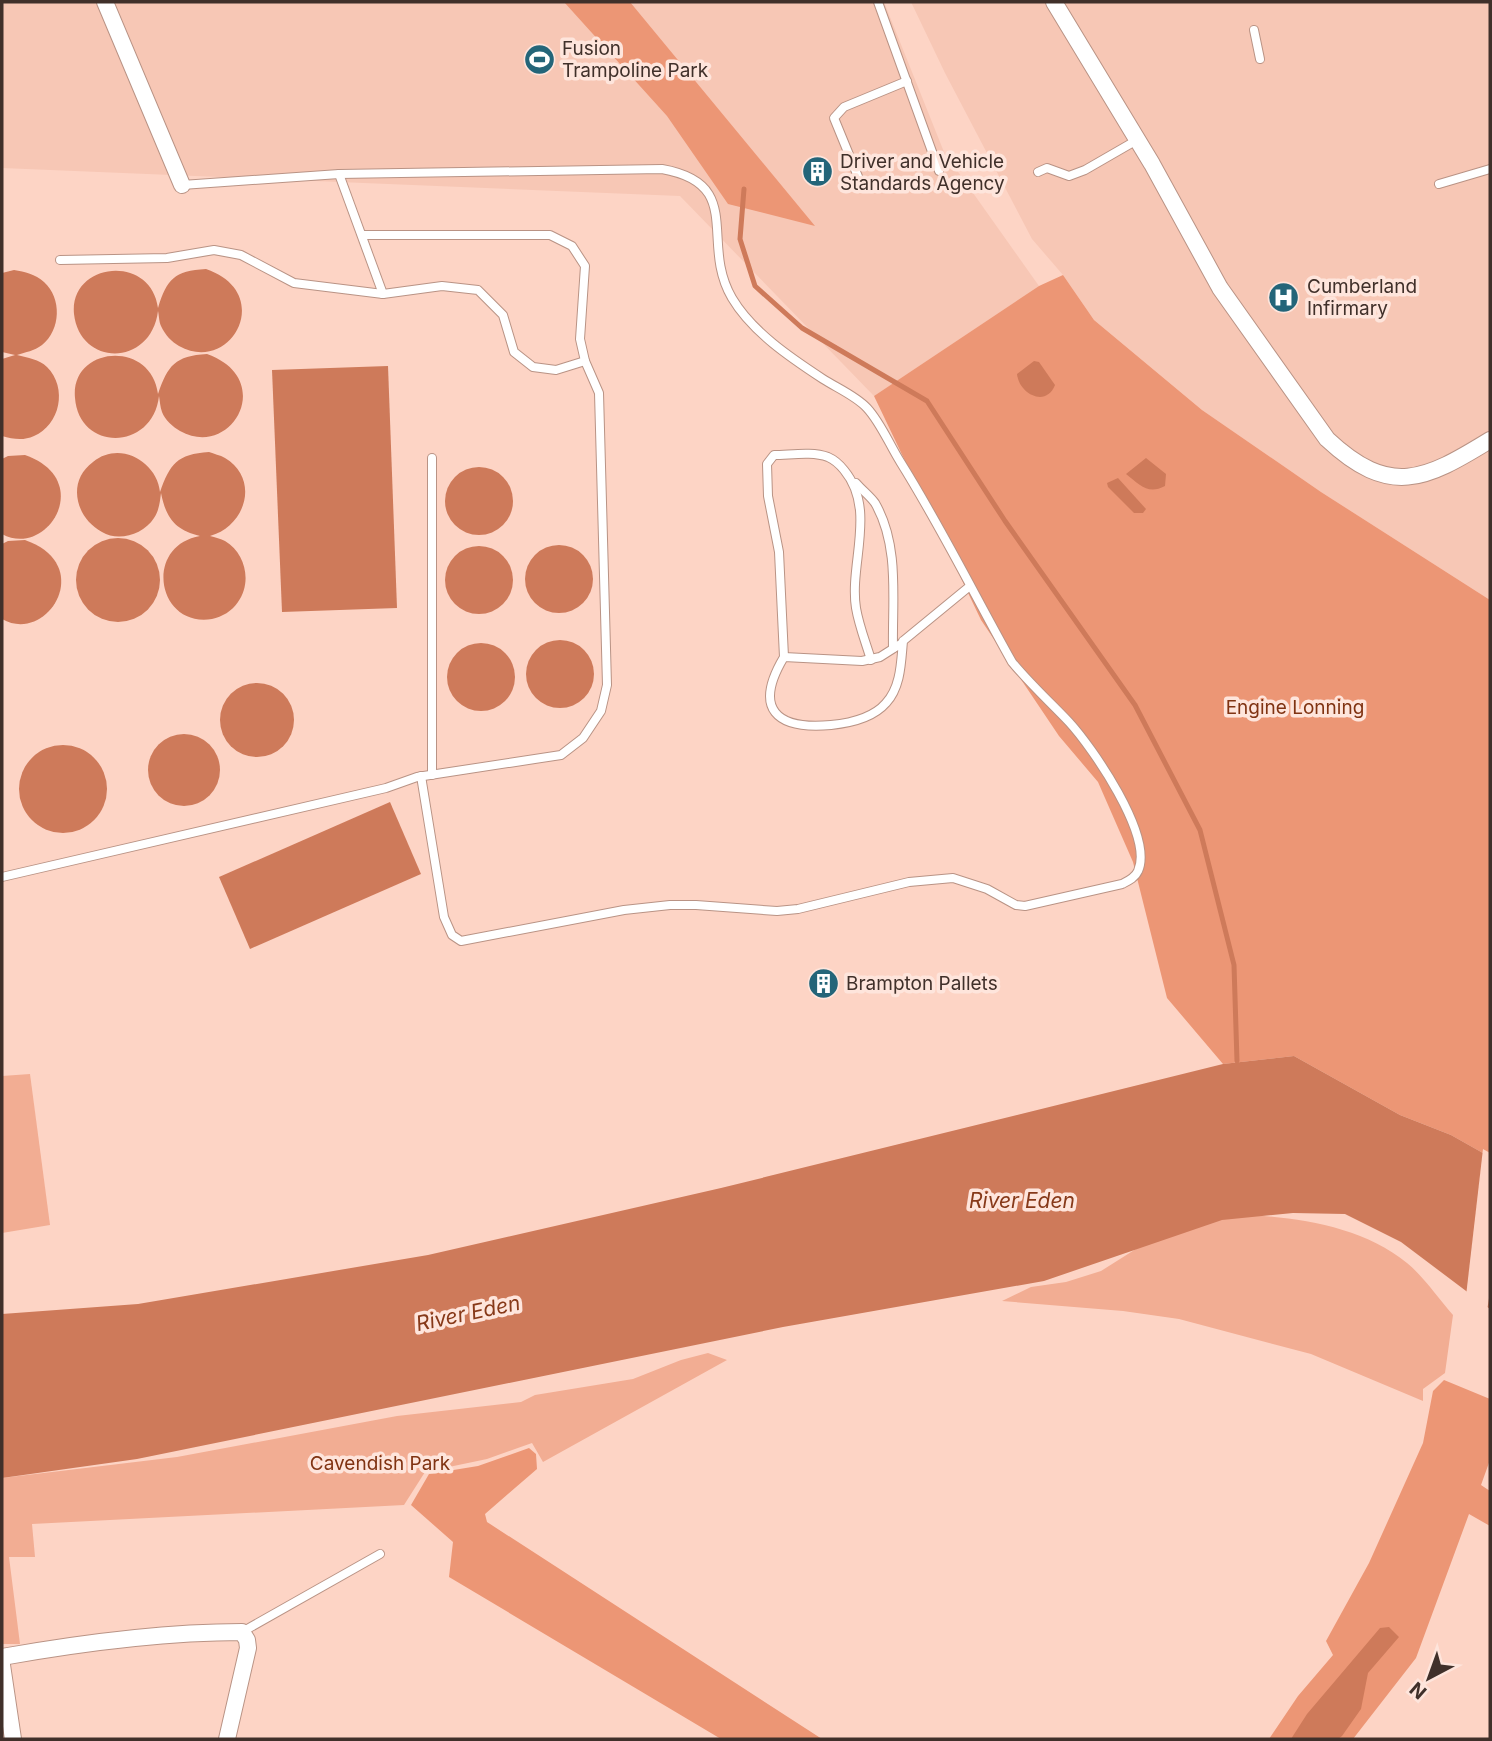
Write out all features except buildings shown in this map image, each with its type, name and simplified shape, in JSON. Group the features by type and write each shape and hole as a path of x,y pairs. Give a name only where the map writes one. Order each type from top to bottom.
{"street":[{"path":"105,2 182,184"},
{"path":"1054,2 1137,140 1220,288 1327,439 1361,468 1394,477 1421,476 1435,471 1490,440"},
{"path":"2,1657 74,1644 172,1634 242,1632 248,1648 227,1739"},
{"path":"2,1665 13,1739"}],"lane":[{"path":"878,2 939,171"},
{"path":"1254,30 1260,59"},
{"path":"859,179 834,118 844,107 907,80"},
{"path":"1038,172 1047,168 1069,176 1085,170 1137,140"},
{"path":"182,184 339,174 662,169 684,173 703,184 714,205 719,267 734,302 765,336 868,410 924,499 1013,662 1026,679 1070,723 1108,773 1126,807 1135,832 1140,854 1139,871 1132,879 1122,884 1025,905 1016,905 966,881 953,878 909,882 798,909 777,911 670,905 624,910 461,941 452,935 444,917 421,776"},
{"path":"1439,184 1490,169"},
{"path":"339,174 383,294"},
{"path":"2,877 386,788 421,776 561,755 583,738 601,711 607,685 599,393 585,361 580,339 585,266 572,246 550,235 362,235"},
{"path":"60,260 167,258 214,250 241,255 294,283 383,294 442,286 478,290 503,315 514,352 534,367 556,370 585,361"},
{"path":"893,649 890,543 874,502 837,462 827,456 774,455 768,460 768,496 779,552 784,657 772,678 769,691 772,705 778,715 788,723 808,727 839,724 874,713 887,702 898,679 903,641"},
{"path":"432,458 432,775"},
{"path":"849,476 857,492 861,520 855,606 872,660"},
{"path":"784,657 862,662 872,660 893,649 970,586"},
{"path":"242,1632 380,1554"}],"shaded area":[{"path":"2,2 884,2 944,152 1039,286 874,396 680,196 2,168"},
{"name":"Cumberland Infirmary","path":"911,2 1490,2 1490,600 1321,492 1202,410 1094,320 1063,275 1032,239"}],"green space":[{"path":"564,2 630,2 815,226 728,204 667,116"},
{"name":"Engine Lonning","path":"1063,275 1094,320 1202,410 1321,492 1490,600 1490,1157 1451,1135 1400,1115 1294,1056 1223,1064 1167,998 1133,862 1098,782 1059,736 981,620 874,396 1039,286"},
{"path":"30,1074 50,1225 2,1233 2,1076"},
{"path":"1250,1215 1312,1222 1353,1233 1390,1251 1419,1275 1453,1315 1445,1373 1423,1389 1423,1401 1311,1354 1179,1319 1123,1311 1002,1301 1031,1287 1066,1282 1101,1271 1147,1242 1199,1223"},
{"name":"Cavendish Park","path":"708,1353 727,1360 543,1462 532,1443 487,1459 425,1472 404,1505 32,1524 35,1557 9,1557 20,1644 2,1644 2,1478 177,1457 397,1416 521,1402 535,1395 633,1379 681,1360"},
{"path":"1444,1380 1490,1399 1490,1460 1481,1485 1490,1491 1490,1526 1469,1514 1416,1658 1353,1739 1269,1739 1298,1696 1333,1655 1326,1641 1369,1563 1423,1443 1433,1391"},
{"path":"529,1448 536,1454 537,1469 485,1514 487,1522 822,1739 721,1739 449,1577 453,1542 411,1505 429,1474 478,1466"}],"water":[{"path":"206,269 227,280 239,295 242,312 238,327 229,341 215,350 198,352 176,344 163,329 158,311 153,329 143,343 130,351 101,351 89,344 79,331 74,314 76,297 84,283 97,275 112,271 127,272 141,278 152,290 158,308 173,278 186,272"},
{"path":"14,270 33,275 44,282 54,296 57,314 56,323 48,339 36,349 17,355 44,364 54,376 59,395 55,415 50,424 34,436 22,439 2,436 2,359 15,355 2,352 2,273"},
{"path":"207,354 228,366 240,381 243,397 239,413 230,426 216,435 199,437 177,429 163,415 159,396 154,414 144,427 131,435 116,438 102,436 89,428 80,416 75,398 77,381 85,368 97,359 127,357 141,364 152,376 158,394 165,376 174,364 187,357"},
{"path":"1034,361 1039,362 1055,385 1046,396 1033,396 1019,381 1017,374"},
{"path":"388,366 397,608 282,612 272,370"},
{"path":"209,452 225,458 236,467 245,489 240,512 232,523 210,536 225,541 238,553 245,569 245,586 233,608 212,619 193,618 179,611 169,599 164,585 164,569 170,554 182,543 200,536 173,522 161,493 156,515 149,524 137,533 115,536 102,532 86,518 81,509 77,489 79,479 93,462 114,453 125,454 145,464 157,481 160,492 167,474 176,462 189,455"},
{"path":"25,455 46,467 58,481 61,498 57,513 48,527 35,536 19,539 2,534 2,459"},
{"path":"1146,458 1166,474 1165,486 1149,489 1126,474"},
{"path":"479,467 492,470 503,477 510,488 513,501 510,514 503,525 492,532 479,535 466,532 455,525 448,514 445,501 448,488 455,477 466,470"},
{"path":"1118,478 1146,509 1143,513 1134,513 1108,487 1107,483"},
{"path":"118,538 141,545 153,557 160,580 153,603 141,615 118,622 95,615 83,603 76,580 83,557 95,545"},
{"path":"25,540 47,552 58,567 61,583 57,599 48,612 35,621 19,624 2,619 2,544"},
{"path":"559,545 572,548 583,555 590,566 593,579 590,592 583,603 572,610 559,613 546,610 535,603 528,592 525,579 528,566 535,555 546,548"},
{"path":"479,546 492,549 503,556 510,567 513,580 510,593 503,604 492,611 479,614 466,611 455,604 448,593 445,580 448,567 455,556 466,549"},
{"path":"560,640 573,643 584,650 591,661 594,674 591,687 584,698 573,705 560,708 547,705 536,698 529,687 526,674 529,661 536,650 547,643"},
{"path":"481,643 494,646 505,653 512,664 515,677 512,690 505,701 494,708 481,711 468,708 457,701 450,690 447,677 450,664 457,653 468,646"},
{"path":"257,683 271,686 283,694 291,706 294,720 291,734 283,746 271,754 257,757 243,754 231,746 223,734 220,720 223,706 231,694 243,686"},
{"path":"191,734 210,744 218,756 218,784 210,796 198,804 177,806 158,796 150,784 148,763 158,744 170,736"},
{"path":"63,745 80,748 94,758 104,772 107,789 104,806 94,820 80,830 63,833 46,830 32,820 22,806 19,789 22,772 32,758 46,748"},
{"path":"390,802 421,874 250,949 219,877"},
{"name":"River Eden","path":"1294,1056 1400,1115 1451,1135 1490,1157 1490,1309 1401,1242 1345,1214 1293,1213 1222,1220 1044,1281 783,1327 137,1459 2,1478 2,1314 138,1304 428,1255 721,1188 1223,1064"},
{"path":"1389,1627 1399,1637 1368,1673 1361,1709 1342,1736 1338,1739 1291,1739 1307,1714 1380,1628"}],"pier":[{"path":"1483,1149 1490,1153 1490,1292 1487,1311 1466,1296"}],"waterway":[{"path":"744,189 740,239 755,286 802,328 927,401 1005,521 1135,705 1200,830 1234,965 1237,1061"}],"place":[{"name":"Fusion Trampoline Park","path":"539,59"},
{"name":"Driver and Vehicle Standards Agency","path":"817,172"},
{"name":"Cumberland Infirmary","path":"1284,297"},
{"name":"Brampton Pallets","path":"823,983"}]}
